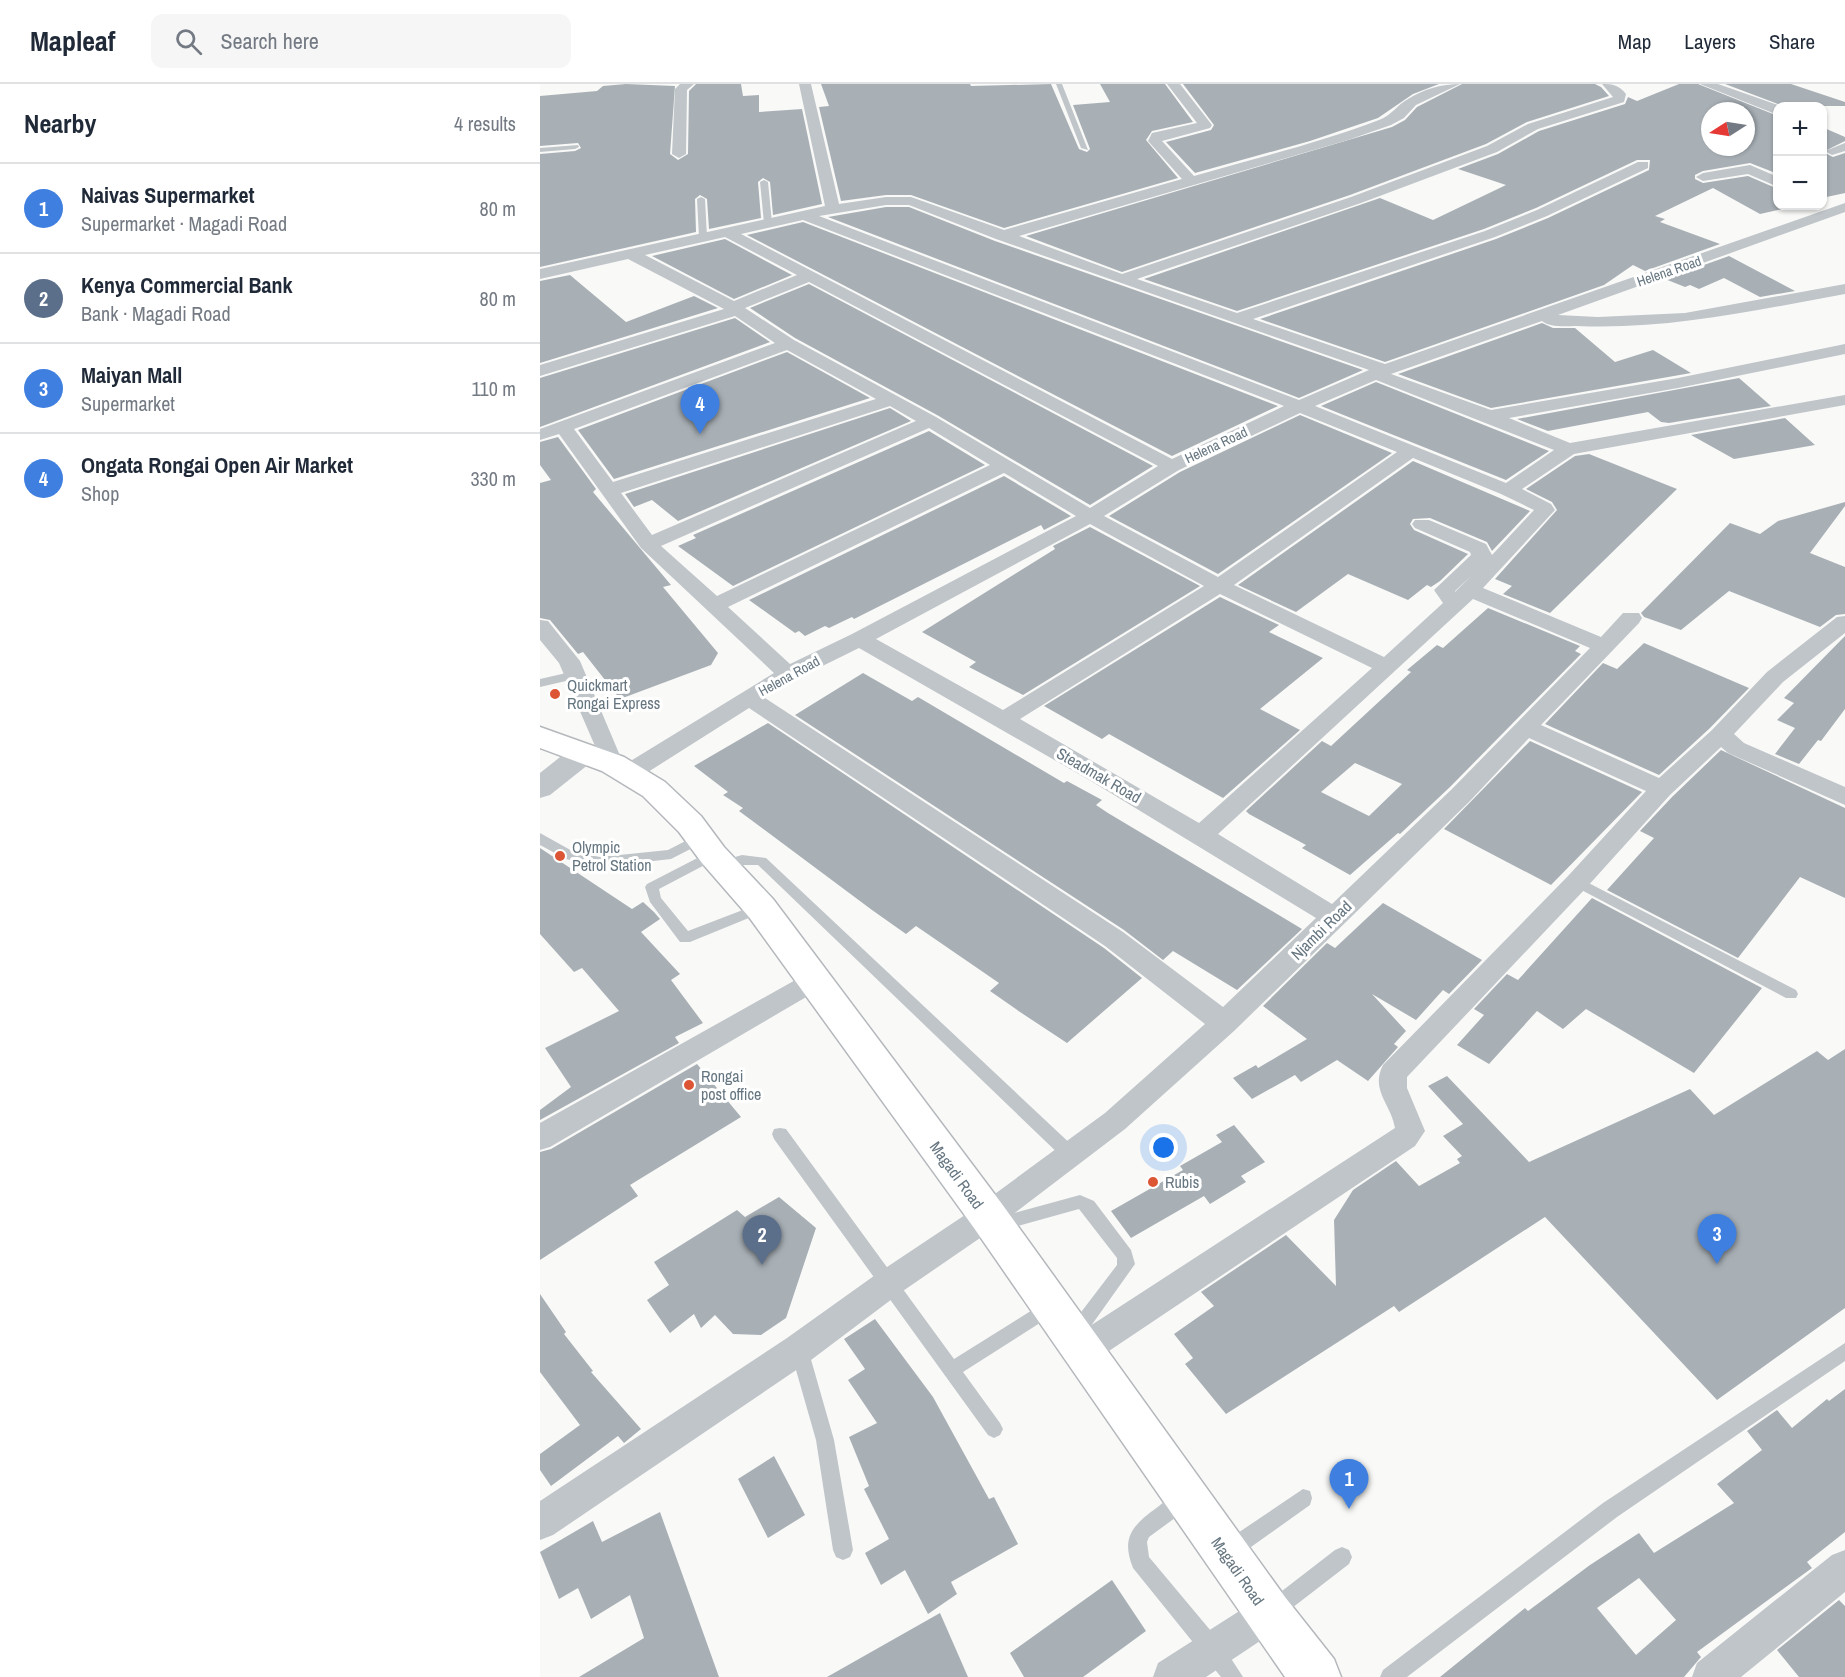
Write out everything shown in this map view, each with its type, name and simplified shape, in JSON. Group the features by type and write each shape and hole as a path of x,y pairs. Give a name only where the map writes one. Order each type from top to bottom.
{"highway":[{"name":"Magadi Road","path":"540,737 577,771 654,789 761,908 991,1221 1268,1614 1316,1677"}],"street":[{"path":"679,154 681,89 688,84"},
{"path":"805,84 833,209"},
{"path":"1173,84 1205,125 1157,136 1155,141 1192,182"},
{"path":"1001,236 1192,182 1386,122 1399,115 1411,102 1454,84"},
{"path":"1122,279 1356,200 1491,149 1506,138 1523,131 1619,99 1620,94 1608,84"},
{"path":"1706,84 1773,108"},
{"path":"1239,318 1490,234 1542,213 1644,165"},
{"path":"1703,177 1750,169 1773,180"},
{"path":"540,274 833,209 886,201 911,201 1001,236 1239,318 1381,372 1569,449"},
{"name":"Helena Road","path":"577,771 750,698 788,674 860,639 1090,516 1172,466 1299,406 1381,372 1534,319 1834,208"},
{"path":"805,216 1412,450 1508,490 1544,508 1463,596 1202,835"},
{"path":"726,232 807,277 1172,466"},
{"path":"630,254 736,309 788,344 930,421 1090,516 1219,586 1386,666"},
{"path":"540,371 736,309 807,277"},
{"path":"1534,319 1598,322 1685,318 1845,290"},
{"path":"540,435 788,344"},
{"path":"1489,416 1678,383 1845,349"},
{"path":"609,490 891,400"},
{"path":"1508,490 1569,449 1845,400"},
{"path":"648,544 930,421"},
{"path":"564,428 648,544 788,674"},
{"path":"1004,719 1219,586 1412,450"},
{"path":"715,605 1005,465"},
{"path":"1422,524 1479,548 1482,553 1482,556 1444,590 1445,594 1463,596 1605,646"},
{"name":"Njambi Road","path":"540,1522 799,1349 889,1283 991,1221 1114,1120 1224,1023 1461,795 1631,618"},
{"path":"1078,1344 1405,1137 1410,1131 1409,1122 1390,1082 1393,1073 1577,882 1662,789 1720,735 1775,677 1845,622"},
{"path":"540,627 569,661 575,675 577,771"},
{"name":"Steadmak Road","path":"860,639 1004,719 1202,835 1334,917"},
{"path":"750,698 1114,939 1224,1023"},
{"path":"1526,727 1662,789"},
{"path":"1720,735 1736,748 1845,796"},
{"path":"540,1138 815,979"},
{"path":"1711,1677 1845,1568"},
{"path":"1172,1677 1224,1663 1268,1614"}],"lane":[{"path":"1059,84 1085,148"},
{"path":"540,150 575,147"},
{"path":"764,182 768,223"},
{"path":"701,199 703,237"},
{"path":"540,683 575,675"},
{"path":"540,838 551,847 571,856 600,862 671,854 712,853 742,860 761,861 1070,1154"},
{"path":"712,853 652,888 655,899 685,938 761,908"},
{"path":"1577,882 1791,994"},
{"path":"780,1134 994,1429"},
{"path":"991,1221 1080,1202 1088,1206 1125,1256 1127,1264 1078,1344"},
{"path":"952,1370 1052,1306"},
{"path":"799,1349 825,1440 843,1550"},
{"path":"1390,1677 1610,1510 1845,1351"},
{"path":"1186,1497 1142,1530 1137,1542 1140,1561 1224,1663"},
{"path":"1226,1553 1303,1498"},
{"path":"1268,1614 1342,1557"}],"building":[{"path":"626,84 675,86 670,154 678,160 688,154 689,91 696,84 741,84 743,96 759,95 759,112 802,109 822,204 773,215 770,182 763,178 758,182 761,218 709,229 707,199 700,195 695,199 696,232 540,267 540,154 575,151 581,148 578,143 540,146 540,96 597,91 603,86"},
{"path":"821,84 970,84 971,86 1051,84 1079,149 1087,152 1090,149 1073,105 1110,102 1100,84 1165,84 1193,122 1152,131 1146,140 1178,178 1004,228 911,195 886,195 841,201 819,107 829,106"},
{"path":"1183,84 1439,84 1413,94 1378,118 1310,141 1195,173 1166,142 1211,130 1214,125"},
{"path":"1462,84 1595,84 1609,96 1527,122 1486,144 1350,195 1122,272 1026,236 1392,127 1405,120 1417,107"},
{"path":"1679,84 1698,84 1743,102 1701,102 1701,156 1755,156 1755,107 1773,114 1773,172 1750,163 1703,171 1695,175 1695,179 1703,183 1748,176 1773,187 1773,210 1778,210 1760,214 1713,188 1655,216 1665,219 1660,222 1720,244 1645,271 1633,265 1604,285 1385,362 1260,319 1496,239 1548,218 1649,170 1650,160 1637,160 1536,208 1484,229 1237,311 1144,279 1380,198 1433,220 1506,185 1458,169 1498,154 1539,131 1625,104 1628,97 1637,101"},
{"path":"1725,84 1791,84 1845,102 1845,106 1827,106 1827,102 1773,102"},
{"path":"1827,129 1845,137 1845,141 1827,150"},
{"path":"1845,153 1845,193 1827,197 1827,154 1833,157"},
{"path":"886,207 909,207 995,241 1363,370 1299,398 828,217"},
{"path":"803,222 1278,406 1172,456 747,235"},
{"path":"725,239 792,275 734,299 652,256"},
{"path":"1729,256 1795,291 1760,297 1724,278 1699,289 1690,285 1685,287 1665,279"},
{"path":"570,275 626,322 694,296 718,308 540,363 540,281"},
{"path":"809,284 1153,466 1090,505 937,415 795,338 750,308"},
{"path":"735,318 770,342 540,427 540,378"},
{"path":"1542,323 1553,328 1575,328 1615,362 1653,350 1691,373 1491,408 1398,374"},
{"path":"787,352 870,398 614,479 578,430"},
{"path":"1739,378 1771,406 1669,423 1661,422 1648,412 1548,431 1517,419"},
{"path":"1376,382 1549,451 1506,480 1321,406"},
{"path":"890,408 911,421 678,521 652,500 634,507 625,494"},
{"path":"1300,415 1392,453 1218,574 1109,516 1180,472"},
{"path":"1785,418 1815,445 1734,459 1691,435"},
{"path":"929,431 985,465 733,586 678,546 696,538 693,535"},
{"path":"558,437 596,489 593,492 671,585 663,587 718,653 711,665 620,699 583,652 578,654 550,620 540,618 540,483 551,480 540,465 540,442"},
{"path":"1589,454 1677,489 1550,613 1503,594 1512,586 1495,579 1557,510 1552,502 1526,489 1575,456"},
{"path":"1413,461 1530,511 1492,551 1487,542 1430,518 1413,519 1410,524 1414,530 1468,554 1440,581 1431,587 1427,585 1408,600 1348,574 1296,612 1238,585"},
{"path":"1004,476 1071,516 1044,530 1041,525 854,619 852,617 829,628 825,626 805,636 799,631 795,633 749,600"},
{"path":"1845,502 1845,506 1810,553 1845,567 1845,614 1836,615 1820,627 1729,591 1681,630 1644,617 1641,613 1730,523 1760,534 1778,521"},
{"path":"1090,527 1200,586 1023,695 969,667 976,662 922,632 1055,549 1053,546"},
{"path":"1220,597 1279,625 1269,632 1323,658 1260,709 1300,730 1223,798 1109,734 1102,739 1044,706"},
{"path":"1488,608 1580,646 1575,651 1581,654 1450,787 1400,834 1398,833 1350,875 1302,848 1306,845 1246,811 1322,741 1331,746 1411,672 1407,670 1437,645 1443,648","holes":["1355,763 1402,784 1369,816 1321,792"]},
{"path":"1845,636 1845,709 1821,741 1818,740 1799,764 1775,754 1795,728 1777,720 1794,703 1784,698"},
{"path":"1644,643 1749,688 1659,775 1545,724 1603,663 1617,669"},
{"path":"863,673 912,701 918,697 1064,783 1067,781 1102,800 1096,805 1302,929 1237,990 1173,951 1163,960 1124,930 795,715"},
{"path":"768,723 1104,948 1142,978 1067,1043 1020,1012 990,991 999,983 916,926 906,934 872,910 739,811 743,808 723,795 728,792 694,766"},
{"path":"1530,741 1642,792 1551,885 1444,829"},
{"path":"1721,750 1845,808 1845,898 1800,877 1738,958 1607,890 1654,838 1640,831"},
{"path":"540,848 632,909 643,902 654,912 660,919 641,932 680,974 671,980 703,1023 675,1037 679,1043 540,1120 540,1110 571,1087 545,1048 619,1011 582,968 574,972 540,934"},
{"path":"1592,898 1762,988 1694,1073 1586,1009 1563,1029 1537,1011 1489,1064 1457,1045 1484,1015 1474,1009 1507,974 1518,980"},
{"path":"1383,903 1482,960 1449,994 1443,990 1416,1020 1372,994 1406,1031 1394,1044 1398,1047 1368,1081 1337,1060 1301,1082 1295,1075 1252,1099 1233,1078 1256,1065 1258,1068 1307,1039 1263,1006 1327,943 1335,948"},
{"path":"1845,1049 1845,1308 1717,1400 1545,1217 1399,1312 1394,1306 1226,1414 1185,1364 1193,1358 1174,1334 1214,1306 1201,1292 1286,1235 1336,1286 1334,1220 1353,1190 1396,1161 1419,1186 1460,1163 1457,1159 1462,1156 1443,1136 1463,1124 1428,1086 1447,1076 1529,1162 1690,1089 1714,1115 1817,1051 1828,1060"},
{"path":"697,1064 741,1117 630,1185 638,1196 540,1260 540,1152 551,1149"},
{"path":"1234,1125 1265,1162 1241,1176 1246,1182 1210,1204 1204,1196 1131,1238 1111,1211 1183,1170 1180,1166 1222,1142 1216,1135"},
{"path":"779,1197 816,1228 786,1318 761,1335 733,1334 715,1315 701,1328 694,1314 670,1333 647,1300 669,1285 654,1262 737,1210 745,1217"},
{"path":"540,1294 566,1332 564,1334 593,1371 591,1372 641,1429 624,1443 618,1436 551,1486 540,1470 540,1454 580,1425 540,1372"},
{"path":"875,1319 933,1397 989,1499 994,1497 1018,1544 951,1582 957,1594 928,1614 905,1570 881,1585 865,1553 889,1539 864,1489 869,1486 849,1437 877,1423 848,1380 865,1369 844,1339"},
{"path":"1845,1389 1845,1532 1807,1562 1812,1568 1697,1652 1701,1657 1684,1677 1440,1677 1525,1608 1528,1611 1590,1565 1639,1533 1654,1553 1734,1503 1717,1484 1762,1450 1747,1431 1777,1410 1792,1428 1827,1399 1829,1401","holes":["1639,1578 1676,1620 1636,1655 1597,1608"]},
{"path":"774,1456 805,1515 768,1538 738,1479"},
{"path":"660,1512 719,1677 579,1677 644,1638 630,1595 591,1619 578,1588 559,1599 540,1552 593,1521 602,1542"},
{"path":"1112,1580 1146,1631 1083,1677 1024,1677 1010,1653"},
{"path":"1839,1600 1845,1606 1845,1677 1799,1677 1777,1650"},
{"path":"940,1613 968,1677 827,1677"}],"place":[{"name":"Ongata Rongai Open Air Market","path":"700,434"},
{"name":"Quickmart Rongai Express","path":"555,694"},
{"name":"Olympic Petrol Station","path":"560,856"},
{"name":"Rongai post office","path":"689,1085"},
{"name":"Rubis","path":"1153,1182"},
{"name":"Maiyan Mall","path":"1717,1264"},
{"name":"Kenya Commercial Bank","path":"762,1265"},
{"name":"Naivas Supermarket","path":"1349,1509"}]}
